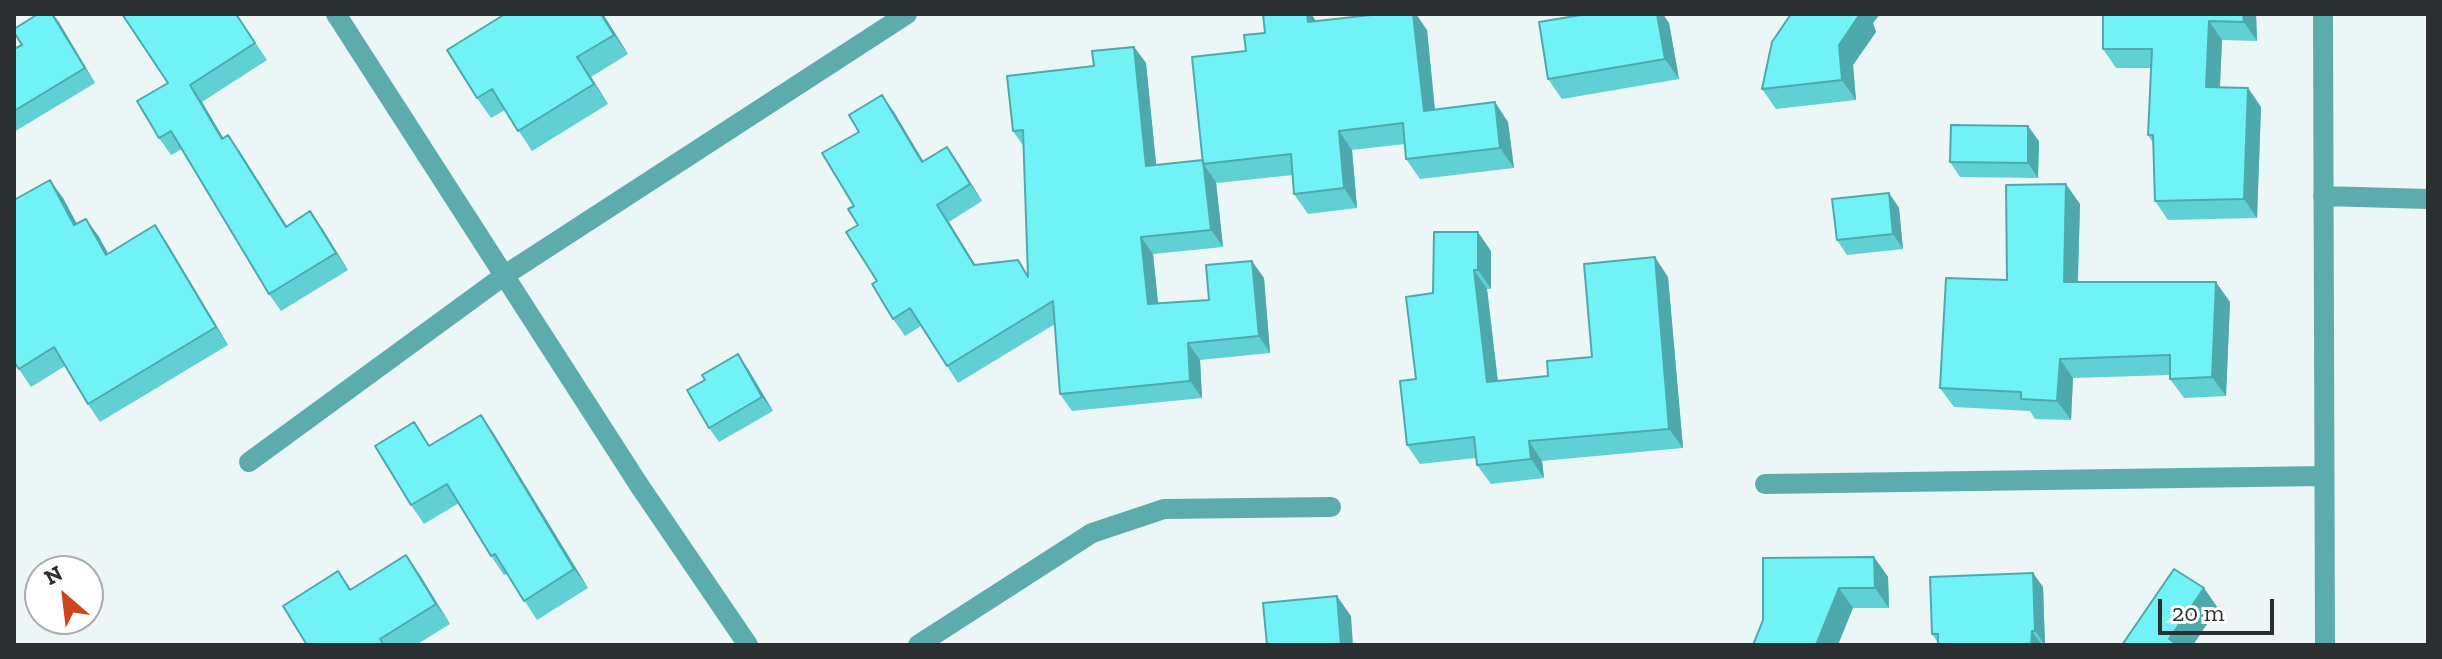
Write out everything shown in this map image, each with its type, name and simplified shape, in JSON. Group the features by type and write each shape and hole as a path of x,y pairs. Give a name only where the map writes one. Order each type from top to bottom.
{"street":[{"path":"336,14 639,485 748,645"},
{"path":"249,462 505,275 907,14"},
{"path":"2323,14 2325,645"},
{"path":"2323,196 2428,199"},
{"path":"1765,484 2323,476"},
{"path":"918,645 1092,533 1121,523 1164,509 1331,507"}],"building":[{"path":"38,14 52,14 85,68 14,111 14,49 22,45 14,29"},
{"path":"122,14 236,14 255,43 190,85 222,139 228,135 286,227 310,211 336,253 269,294 171,131 159,138 137,101 168,83"},
{"path":"505,14 601,14 614,35 577,57 594,84 518,131 492,89 477,98 447,50"},
{"path":"1263,14 1307,14 1308,22 1380,14 1413,14 1424,111 1495,102 1500,148 1406,159 1403,123 1339,131 1344,188 1294,194 1291,154 1203,164 1192,57 1246,51 1244,35 1265,33"},
{"path":"1587,14 1657,14 1665,59 1548,79 1539,22"},
{"path":"1791,14 1860,14 1839,45 1842,80 1762,89 1772,42"},
{"path":"2103,14 2243,14 2244,22 2209,21 2206,87 2248,88 2244,199 2155,201 2153,135 2148,135 2152,49 2103,49"},
{"path":"1134,47 1146,166 1203,160 1211,230 1141,237 1148,304 1209,300 1206,265 1252,261 1259,336 1188,343 1190,381 1060,394 1053,301 947,366 910,308 893,319 872,284 877,281 846,232 858,225 848,209 854,206 822,153 859,132 849,115 882,95 922,162 947,147 970,184 937,205 974,265 1018,260 1028,277 1023,130 1013,131 1007,76 1094,66 1092,51"},
{"path":"1951,125 2028,126 2028,163 1950,162"},
{"path":"50,180 74,225 86,219 106,255 155,225 216,327 88,404 54,347 19,369 14,362 14,200"},
{"path":"2066,184 2064,282 2216,282 2212,377 2170,379 2170,355 2060,359 2057,401 2021,399 2021,392 1940,388 1946,278 2007,280 2006,185"},
{"path":"1889,193 1893,234 1837,240 1832,199"},
{"path":"1434,232 1478,232 1478,270 1474,270 1487,382 1548,376 1547,361 1592,357 1584,264 1655,257 1669,429 1529,441 1531,459 1477,465 1474,437 1407,445 1400,381 1416,379 1406,297 1433,293"},
{"path":"738,354 762,397 709,428 687,390 705,380 702,375"},
{"path":"481,415 574,569 524,601 495,554 491,556 447,484 411,505 375,446 414,422 429,446"},
{"path":"406,555 436,604 380,639 384,645 307,645 283,606 338,571 350,590"},
{"path":"1874,557 1875,588 1839,588 1816,645 1753,645 1763,620 1763,558"},
{"path":"2174,569 2204,588 2169,639 2178,645 2122,645"},
{"path":"2033,573 2035,631 2032,631 2031,645 1938,645 1938,634 1932,634 1930,577"},
{"path":"1337,596 1341,645 1267,645 1263,603"}]}
